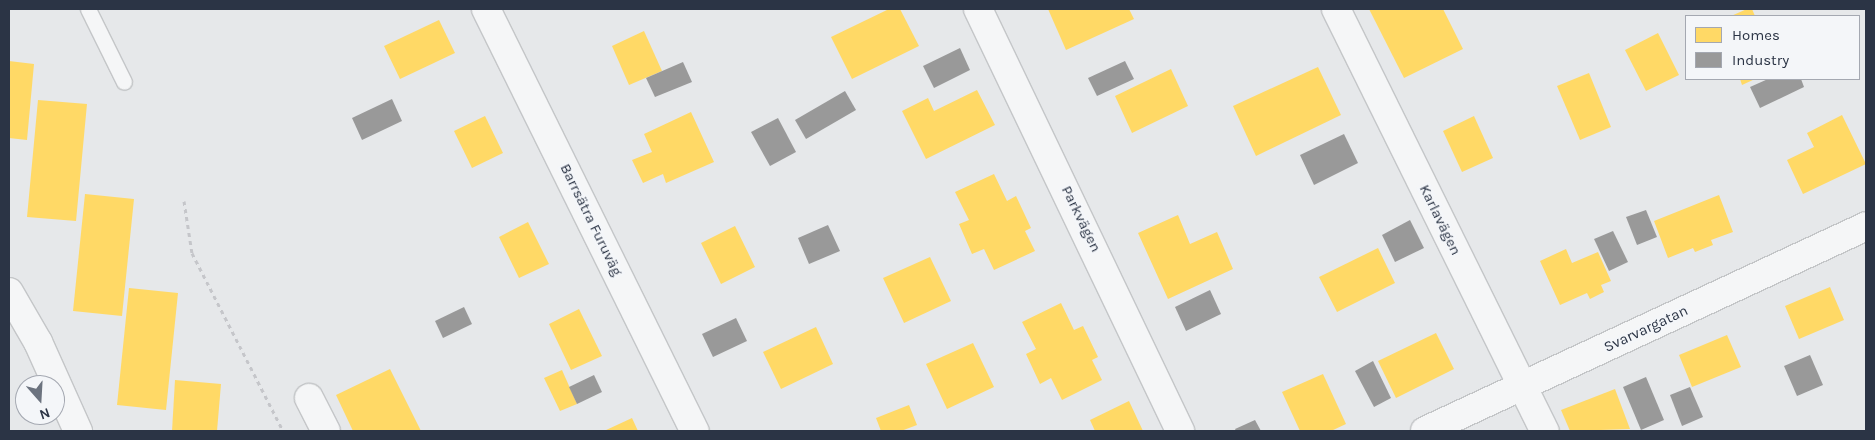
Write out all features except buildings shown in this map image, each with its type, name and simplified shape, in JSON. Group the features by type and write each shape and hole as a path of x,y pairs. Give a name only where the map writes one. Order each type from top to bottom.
{"street":[{"name":"Barrsätra Furuväg","path":"486,9 695,431"},
{"name":"Parkvägen","path":"978,9 1180,431"},
{"name":"Karlavägen","path":"1336,9 1545,431"},
{"name":"Svarvargatan","path":"1425,431 1866,226"},
{"path":"9,292 38,342 78,431"},
{"path":"309,398 326,431"}],"lane":[{"path":"88,9 124,82"}],"path":[{"path":"184,200 192,253 283,431"}]}
